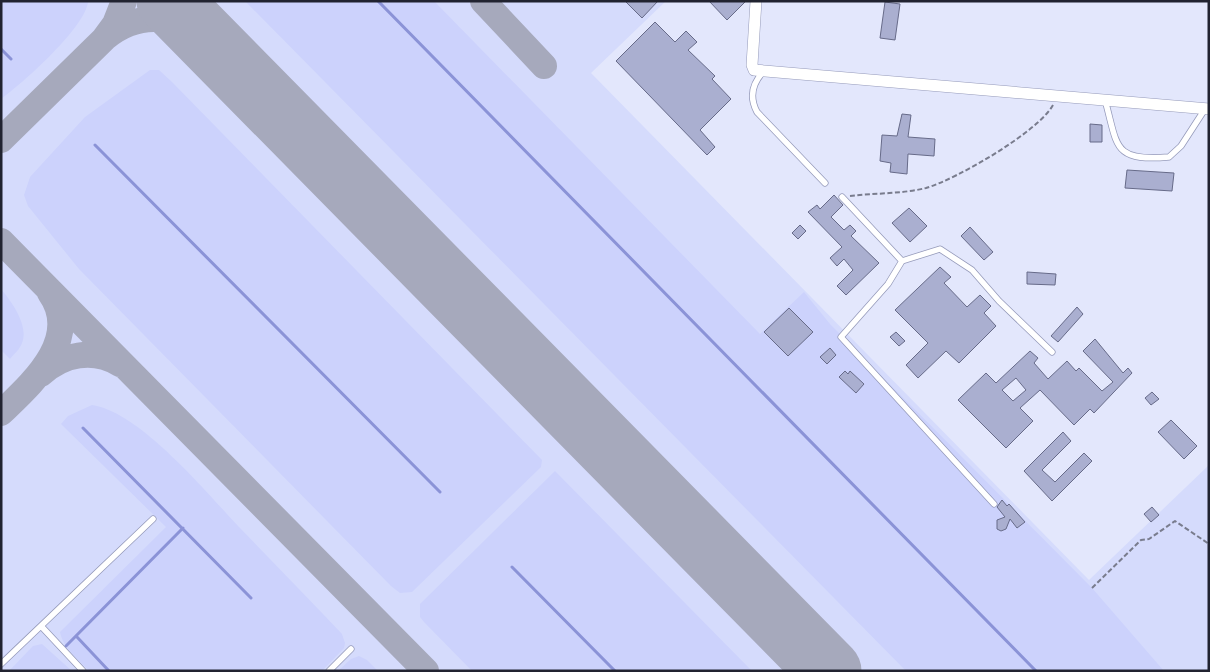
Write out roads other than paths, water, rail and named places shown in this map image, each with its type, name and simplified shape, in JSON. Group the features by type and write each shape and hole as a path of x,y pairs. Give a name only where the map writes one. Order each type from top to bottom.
{"street":[{"path":"756,1 752,65 754,70 1207,109"}],"lane":[{"path":"763,72 753,87 753,105 825,183"},
{"path":"1105,100 1113,137 1120,150 1128,156 1169,157 1181,146 1207,109"},
{"path":"842,196 902,261"},
{"path":"994,504 841,337 888,284 902,261 940,249 972,270 999,301 1052,352"},
{"path":"1,664 153,519"},
{"path":"41,626 83,671"},
{"path":"329,671 351,649"}],"waterway":[{"path":"378,1 1036,671"},
{"path":"1,49 11,59"},
{"path":"95,145 440,492"},
{"path":"83,428 251,598"},
{"path":"66,646 183,528"},
{"path":"512,567 615,671"},
{"path":"77,637 109,671"}]}
